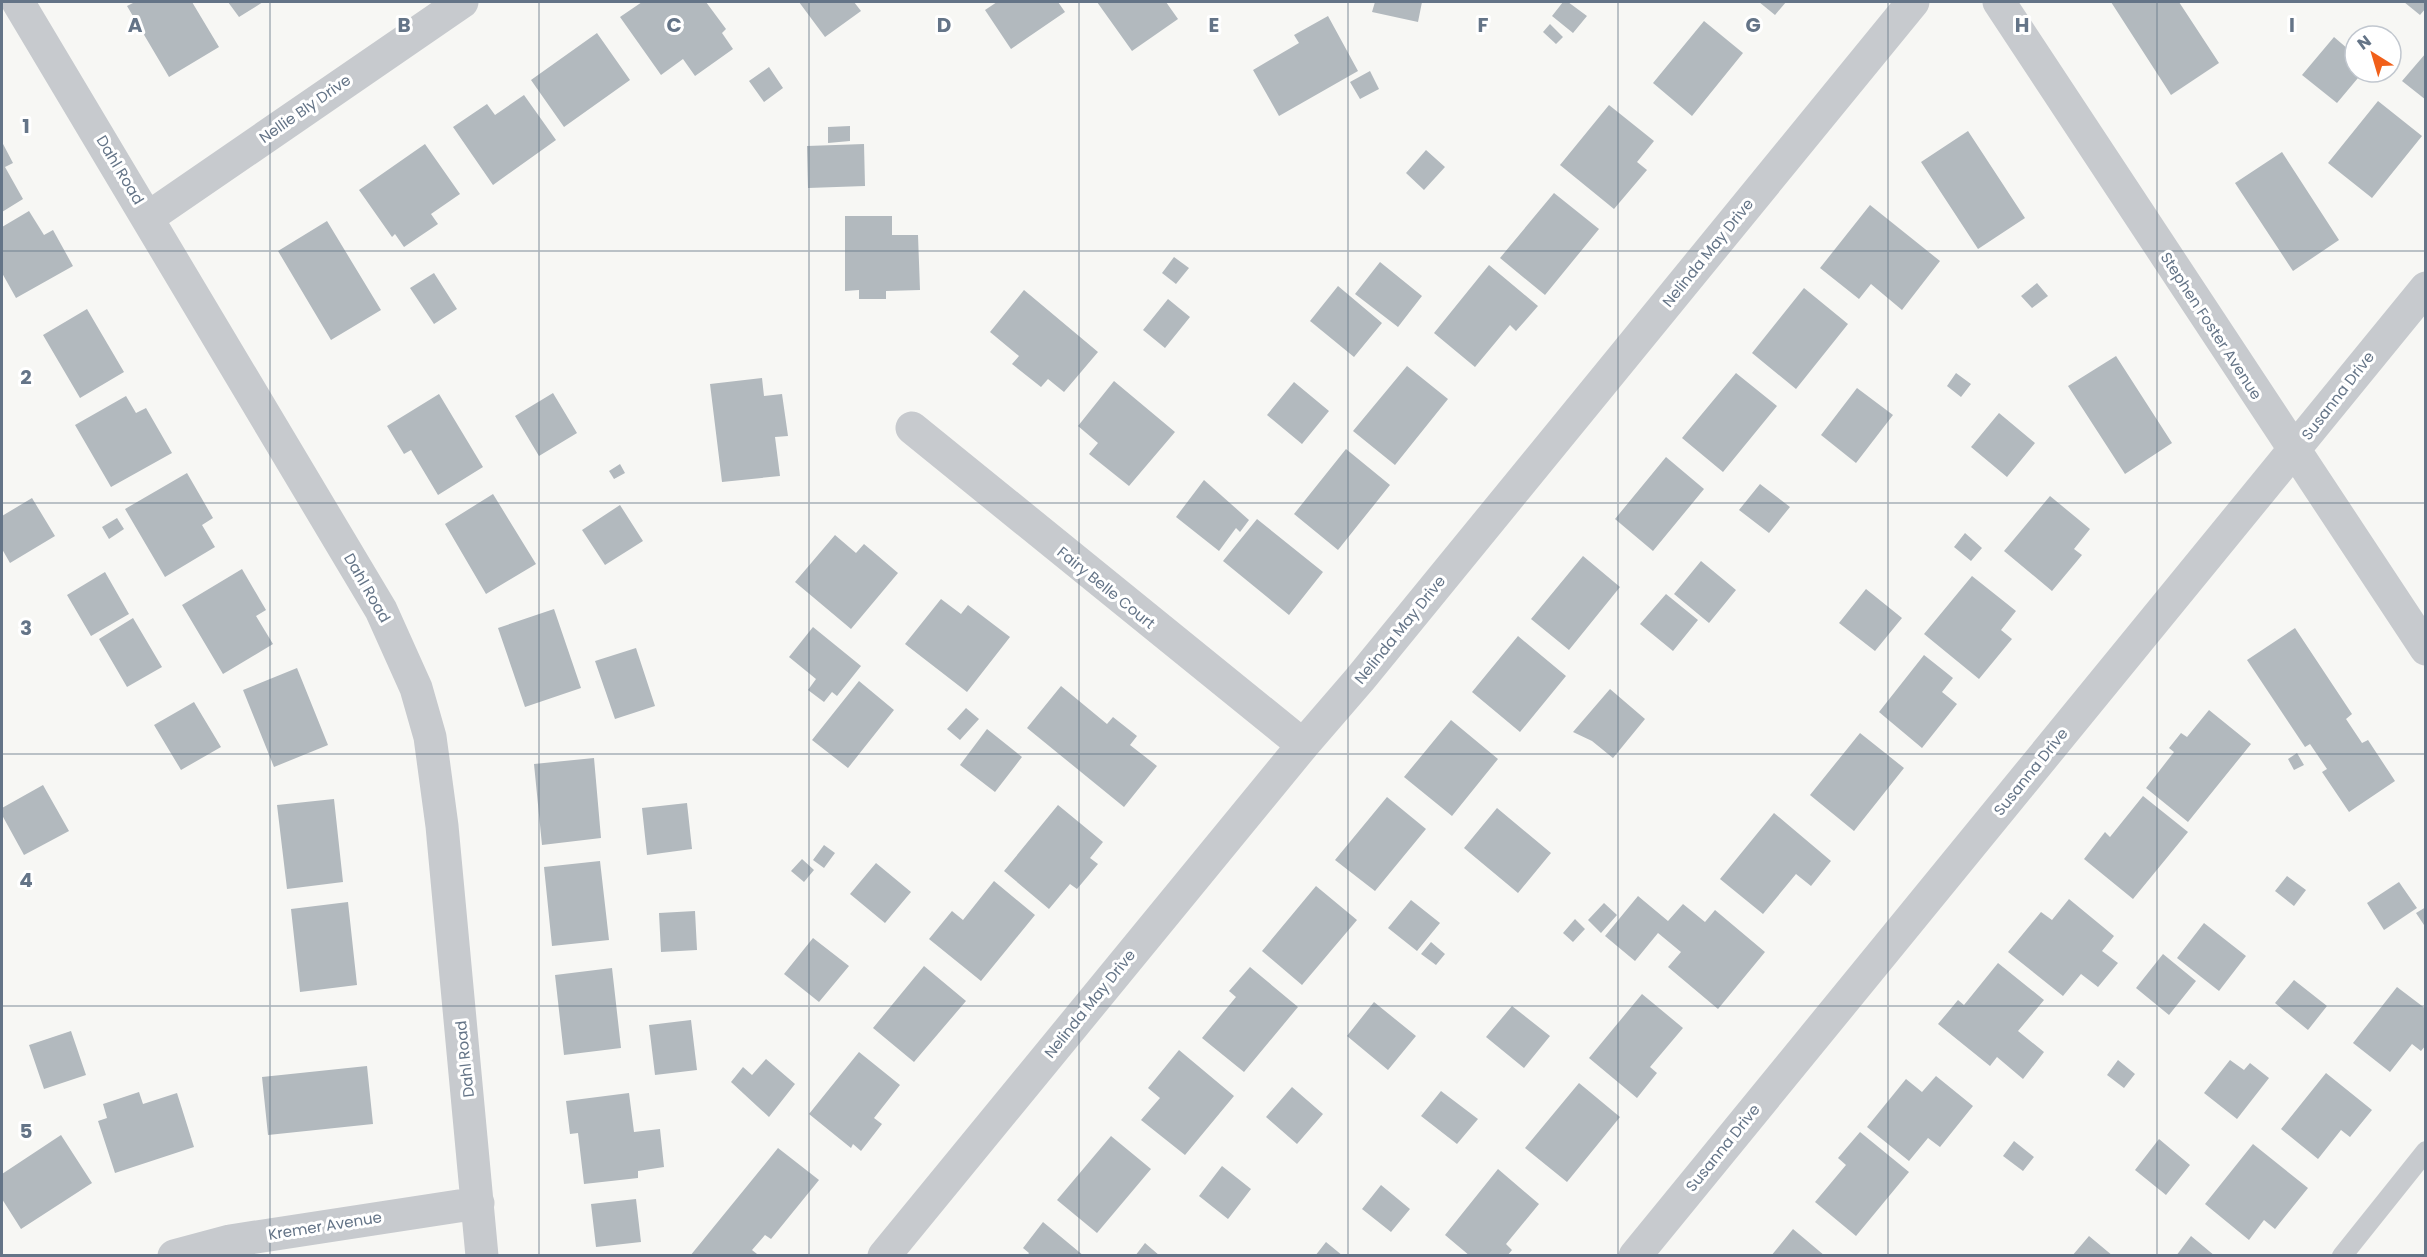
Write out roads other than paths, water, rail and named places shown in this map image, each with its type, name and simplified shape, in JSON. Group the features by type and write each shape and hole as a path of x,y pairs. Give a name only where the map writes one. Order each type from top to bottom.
{"street":[{"name":"Dahl Road","path":"18,2 149,217 381,610 416,688 430,737 442,825 482,1256"},
{"name":"Nellie Bly Drive","path":"149,217 462,2"},
{"name":"Nelinda May Drive","path":"884,1256 1913,2"},
{"name":"Stephen Foster Avenue","path":"1999,2 2426,650"},
{"name":"Susanna Drive","path":"1635,1256 2142,631 2294,452 2426,288"},
{"name":"Fairy Belle Court","path":"912,428 1303,745"},
{"name":"Kremer Avenue","path":"174,1256 230,1241 478,1203"}],"lane":[{"path":"2342,1256 2426,1151"}]}
